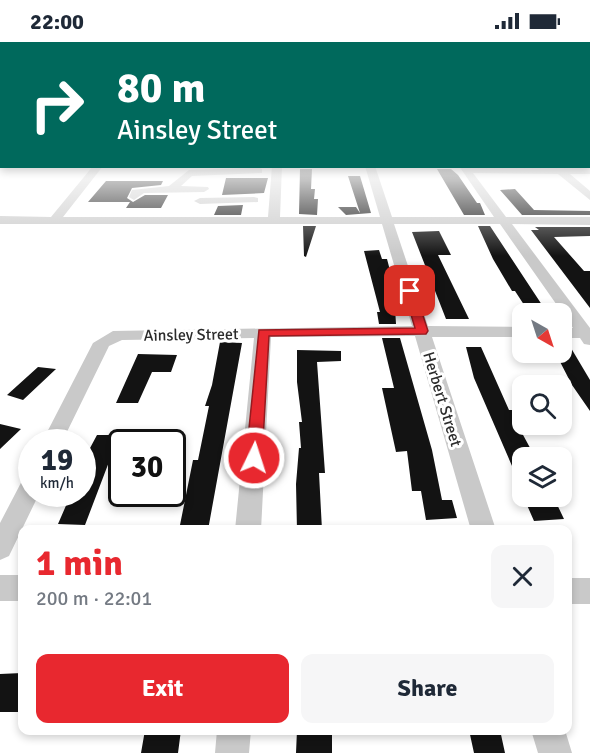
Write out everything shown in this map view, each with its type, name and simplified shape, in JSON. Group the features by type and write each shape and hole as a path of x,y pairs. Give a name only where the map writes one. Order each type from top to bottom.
{"street":[{"path":"54,220 80,189"},
{"path":"134,197 136,192 141,190 166,189"},
{"path":"173,189 202,195 254,200"},
{"path":"192,220 204,189"},
{"path":"274,221 276,189"},
{"name":"Herbert Street","path":"378,189 482,525"},
{"path":"478,189 588,335"},
{"path":"0,220 590,221"},
{"name":"Ainsley Street","path":"59,429 102,343 126,334 422,331 512,333"},
{"path":"248,525 263,332"},
{"path":"572,334 588,335"},
{"path":"0,548 20,507"},
{"path":"0,588 18,588"},
{"path":"572,591 590,591"},
{"path":"232,753 234,735"},
{"path":"550,735 555,753"}],"building":[{"path":"99,189 131,189 127,198 133,202 145,195 168,195 161,208 126,208 130,202 88,202"},
{"path":"223,189 265,189 264,193 222,195"},
{"path":"300,189 315,189 314,199 318,199 317,215 299,214"},
{"path":"352,189 364,189 371,213 346,215 338,207 356,207 360,213"},
{"path":"449,189 468,189 477,203 480,203 485,215 464,215"},
{"path":"515,189 534,210 590,211 590,215 522,215 500,190"},
{"path":"243,205 241,215 214,215 218,206"},
{"path":"303,226 316,226 306,257 304,256"},
{"path":"478,226 490,226 541,303 523,303 515,291 512,291 493,259"},
{"path":"535,227 590,227 590,236 554,237 584,271 590,271 590,308 531,230 539,230"},
{"path":"439,231 451,255 438,255 469,319 446,319 412,232"},
{"path":"379,250 382,259 387,259 392,278 389,278 401,307 395,308 396,324 379,324 377,312 380,312 364,251"},
{"path":"382,338 400,338 432,450 442,500 452,500 457,518 426,520 421,491 412,491 407,451 396,452 382,388 394,388"},
{"path":"220,342 242,343 209,525 180,525 184,507 186,507 193,460 198,460 209,406 205,406 212,385"},
{"path":"466,347 481,347 509,410 512,410 512,435 523,435 530,447 512,447 512,466 474,378"},
{"path":"297,350 341,351 341,361 317,362 325,473 319,473 322,525 297,525 296,484 299,448 301,448 299,422 302,422 297,382"},
{"path":"572,350 590,380 590,411 572,385 572,375 567,375 561,363 572,363"},
{"path":"138,354 177,355 171,372 152,372 138,403 116,403"},
{"path":"38,367 56,369 23,400 7,395"},
{"path":"0,424 21,429 18,429 18,432 0,449"},
{"path":"108,435 108,465 96,496 96,437"},
{"path":"65,507 92,507 85,525 58,524"},
{"path":"528,507 558,507 564,519 534,521"},
{"path":"18,673 18,712 0,712 0,674"},
{"path":"144,735 180,735 178,753 141,753"},
{"path":"297,735 332,735 332,753 296,753"},
{"path":"470,735 501,735 505,753 474,753"}],"route":[{"path":"254,458 263,332 422,331 410,291"}]}
